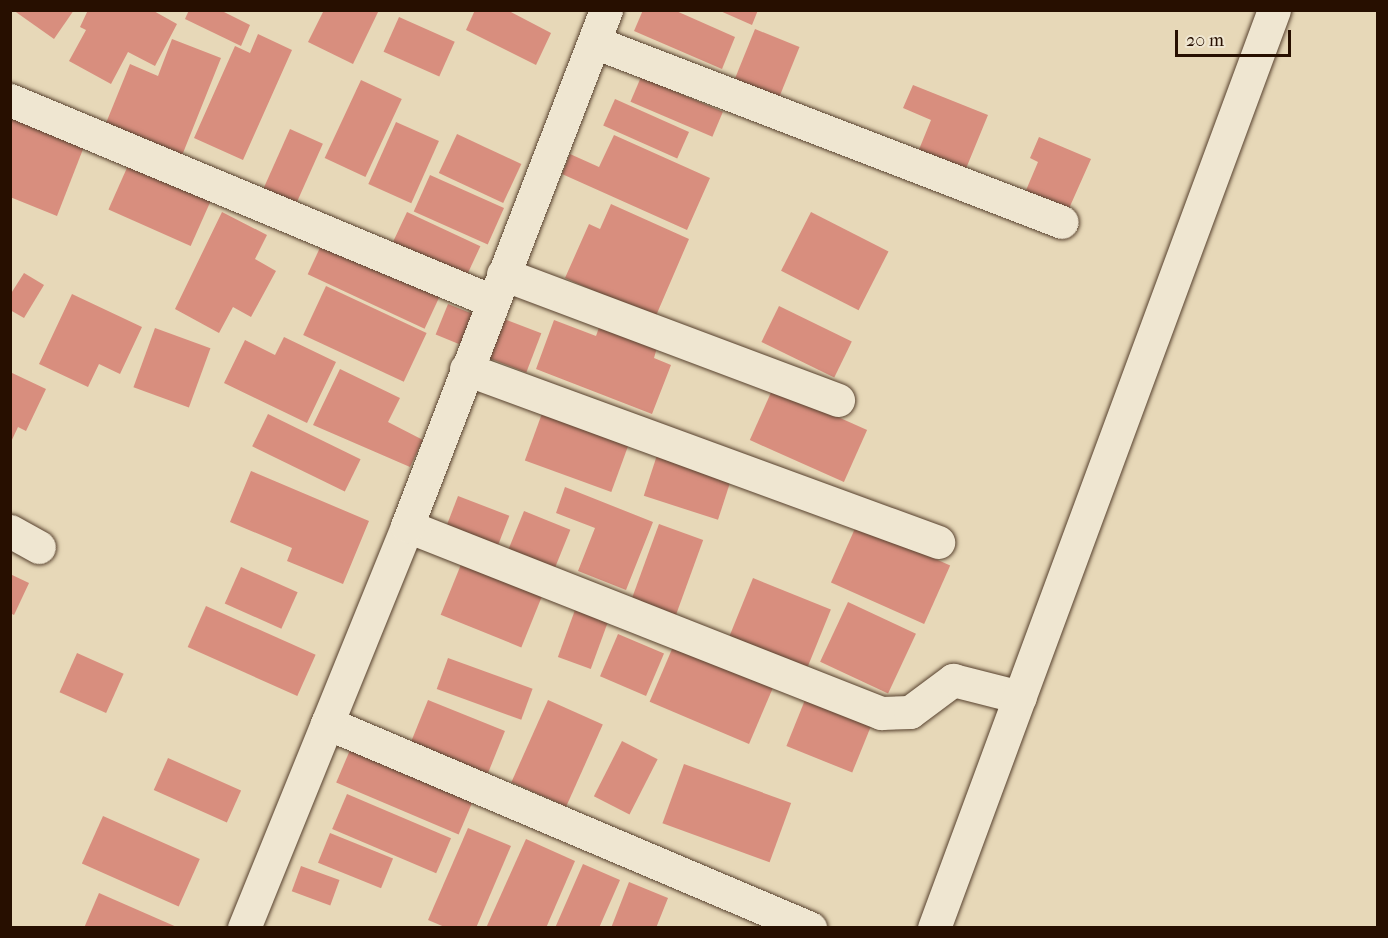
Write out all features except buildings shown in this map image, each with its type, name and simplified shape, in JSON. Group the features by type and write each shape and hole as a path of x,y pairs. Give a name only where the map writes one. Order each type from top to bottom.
{"street":[{"path":"244,927 407,526 606,10"},
{"path":"934,927 1274,10"},
{"path":"594,42 1062,222"},
{"path":"10,100 497,288 838,400"},
{"path":"466,369 938,542"},
{"path":"407,526 881,713 910,712 953,680 1020,696"},
{"path":"10,531 39,547"},
{"path":"327,723 810,927"}]}
